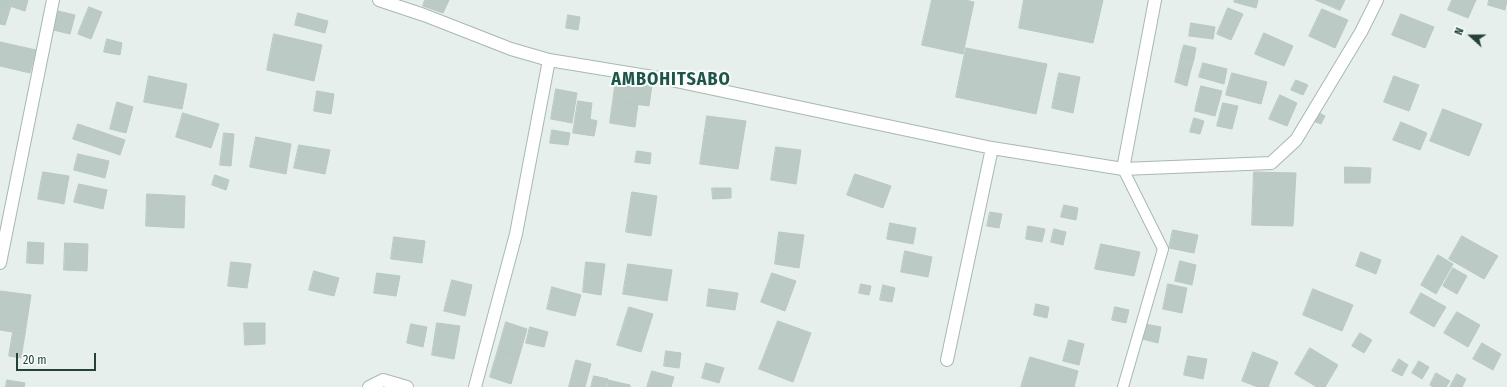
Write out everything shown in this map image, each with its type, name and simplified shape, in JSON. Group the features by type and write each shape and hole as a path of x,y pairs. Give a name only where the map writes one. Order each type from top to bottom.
{"street":[{"path":"0,263 53,0"},
{"path":"379,0 424,15 511,49 549,60 671,80 992,148 1123,169 1270,164 1296,140 1361,32 1377,0"},
{"path":"1123,169 1155,0"},
{"path":"475,387 516,234 549,60"},
{"path":"947,360 992,148"},
{"path":"370,387 382,380 407,387"}],"lane":[{"path":"1123,169 1163,249 1123,387"}],"building":[{"path":"0,0 28,0 25,11 0,3"},
{"path":"425,0 449,0 443,13 423,6"},
{"path":"932,0 965,0 974,2 963,54 922,45"},
{"path":"1024,0 1103,0 1093,43 1019,28"},
{"path":"1235,0 1258,0 1256,8 1234,2"},
{"path":"1316,0 1345,0 1340,10"},
{"path":"1452,0 1476,0 1468,18 1448,10"},
{"path":"1489,0 1507,0 1505,10 1488,5"},
{"path":"0,3 11,6 5,25 0,24"},
{"path":"89,7 102,12 91,39 78,34"},
{"path":"1228,8 1243,14 1231,40 1217,34"},
{"path":"1322,9 1348,20 1335,48 1309,36"},
{"path":"58,11 75,15 70,34 53,30"},
{"path":"298,13 328,21 325,33 295,25"},
{"path":"1401,14 1434,27 1425,48 1392,35"},
{"path":"568,15 580,17 578,30 566,28"},
{"path":"1191,23 1215,27 1213,39 1189,36"},
{"path":"1264,33 1293,46 1284,66 1255,54"},
{"path":"274,34 322,45 314,81 267,70"},
{"path":"107,39 122,43 120,55 104,52"},
{"path":"0,42 36,50 30,73 0,66"},
{"path":"1184,45 1196,48 1194,59 1181,56"},
{"path":"966,48 1047,64 1036,114 956,97"},
{"path":"1181,56 1194,59 1190,73 1178,70"},
{"path":"1203,63 1227,69 1224,84 1199,77"},
{"path":"1178,70 1190,73 1187,86 1175,82"},
{"path":"1059,73 1080,77 1073,113 1052,108"},
{"path":"1232,73 1267,82 1261,104 1226,95"},
{"path":"149,76 187,84 182,109 144,102"},
{"path":"1394,76 1419,85 1409,111 1384,102"},
{"path":"616,79 652,85 649,106 613,101"},
{"path":"1296,80 1308,85 1303,95 1291,90"},
{"path":"1201,86 1222,91 1215,116 1195,111"},
{"path":"556,89 577,93 572,123 551,119"},
{"path":"317,91 334,94 331,114 314,111"},
{"path":"1280,95 1297,103 1287,126 1269,119"},
{"path":"578,101 592,103 590,119 597,121 594,136 573,133"},
{"path":"613,101 638,104 635,127 610,123"},
{"path":"117,102 133,107 126,133 110,129"},
{"path":"1223,103 1238,106 1232,129 1217,126"},
{"path":"1443,109 1482,124 1469,156 1430,141"},
{"path":"1317,112 1325,116 1321,124 1313,121"},
{"path":"183,113 219,124 211,148 176,137"},
{"path":"707,116 746,121 738,169 700,164"},
{"path":"1194,118 1204,121 1200,134 1190,132"},
{"path":"1401,122 1427,133 1420,150 1393,140"},
{"path":"78,124 99,131 94,146 73,139"},
{"path":"552,130 570,133 568,145 550,143"},
{"path":"99,131 125,140 120,155 94,146"},
{"path":"224,133 234,134 231,166 220,165"},
{"path":"256,137 291,144 286,174 250,167"},
{"path":"299,145 330,150 325,174 294,168"},
{"path":"776,147 801,150 796,184 771,180"},
{"path":"637,151 651,153 650,164 635,162"},
{"path":"78,154 109,161 105,178 74,170"},
{"path":"1345,167 1371,168 1370,183 1345,183"},
{"path":"43,172 69,176 64,204 38,199"},
{"path":"1254,172 1296,173 1293,226 1252,225"},
{"path":"855,174 891,186 883,208 847,195"},
{"path":"215,175 229,180 226,190 212,185"},
{"path":"79,184 107,190 103,209 74,202"},
{"path":"712,188 731,188 731,198 713,199"},
{"path":"632,192 657,196 651,236 626,232"},
{"path":"147,194 185,196 184,228 146,226"},
{"path":"1064,205 1078,208 1076,220 1061,217"},
{"path":"990,212 1002,214 999,228 987,226"},
{"path":"890,223 916,228 913,244 887,239"},
{"path":"1028,226 1045,229 1042,242 1026,239"},
{"path":"1054,229 1066,232 1063,245 1051,242"},
{"path":"1173,230 1198,235 1194,253 1169,248"},
{"path":"779,232 804,235 799,268 775,264"},
{"path":"1462,236 1498,256 1484,279 1449,259"},
{"path":"394,237 425,241 422,263 391,259"},
{"path":"28,242 44,243 43,264 27,263"},
{"path":"65,243 88,244 87,271 64,270"},
{"path":"1101,244 1140,252 1134,276 1095,269"},
{"path":"905,251 932,257 928,277 901,272"},
{"path":"1361,252 1381,260 1376,274 1356,266"},
{"path":"1438,255 1453,264 1436,294 1421,285"},
{"path":"1180,261 1196,265 1192,285 1175,281"},
{"path":"231,262 251,264 247,288 228,286"},
{"path":"586,262 605,264 601,295 583,292"},
{"path":"628,264 672,270 667,301 623,294"},
{"path":"1453,268 1467,276 1457,294 1443,286"},
{"path":"314,271 339,278 334,296 309,290"},
{"path":"377,273 400,276 396,296 374,293"},
{"path":"772,273 796,281 785,311 761,302"},
{"path":"452,280 472,285 465,316 444,311"},
{"path":"861,284 871,286 869,295 859,293"},
{"path":"1168,284 1187,288 1182,313 1163,309"},
{"path":"883,285 895,288 892,302 880,300"},
{"path":"552,287 581,295 575,316 547,309"},
{"path":"709,289 738,293 735,310 707,306"},
{"path":"1313,289 1353,305 1342,331 1303,315"},
{"path":"0,291 31,295 25,334 0,330"},
{"path":"1421,293 1446,307 1434,327 1410,313"},
{"path":"1036,304 1049,307 1047,318 1034,315"},
{"path":"629,307 653,314 641,352 617,345"},
{"path":"1115,307 1129,310 1126,323 1112,320"},
{"path":"1457,312 1480,325 1468,347 1444,333"},
{"path":"778,321 811,333 793,382 759,369"},
{"path":"506,322 527,329 519,357 498,350"},
{"path":"244,323 265,323 265,344 245,345"},
{"path":"437,323 460,326 454,359 432,355"},
{"path":"411,324 427,327 423,347 407,343"},
{"path":"1145,324 1161,327 1158,343 1142,339"},
{"path":"530,327 548,332 544,347 526,343"},
{"path":"13,332 25,334 21,358 9,356"},
{"path":"1360,333 1372,340 1364,353 1352,346"},
{"path":"1069,340 1084,344 1079,365 1063,361"},
{"path":"1482,343 1501,354 1493,370 1473,359"},
{"path":"1310,348 1338,365 1325,387 1317,387 1295,374"},
{"path":"498,350 519,357 511,384 490,377"},
{"path":"666,351 681,353 679,368 664,366"},
{"path":"1253,352 1278,362 1268,387 1258,387 1242,381"},
{"path":"1188,356 1207,359 1203,379 1184,375"},
{"path":"1030,357 1078,371 1074,387 1021,387"},
{"path":"1399,359 1408,365 1402,376 1392,371"},
{"path":"576,360 591,364 585,387 569,387"},
{"path":"1419,361 1429,367 1422,379 1412,373"},
{"path":"706,363 724,368 719,383 702,378"},
{"path":"652,371 674,377 671,387 647,387"},
{"path":"1436,373 1450,381 1446,387 1433,387 1430,385"},
{"path":"1457,374 1466,379 1462,387 1450,387"},
{"path":"594,376 608,379 605,387 591,387"},
{"path":"7,380 25,383 24,387 6,387"},
{"path":"608,380 630,385 630,387 607,387"}],"district":[{"name":"AMBOHITSABO","path":"671,80"}]}
